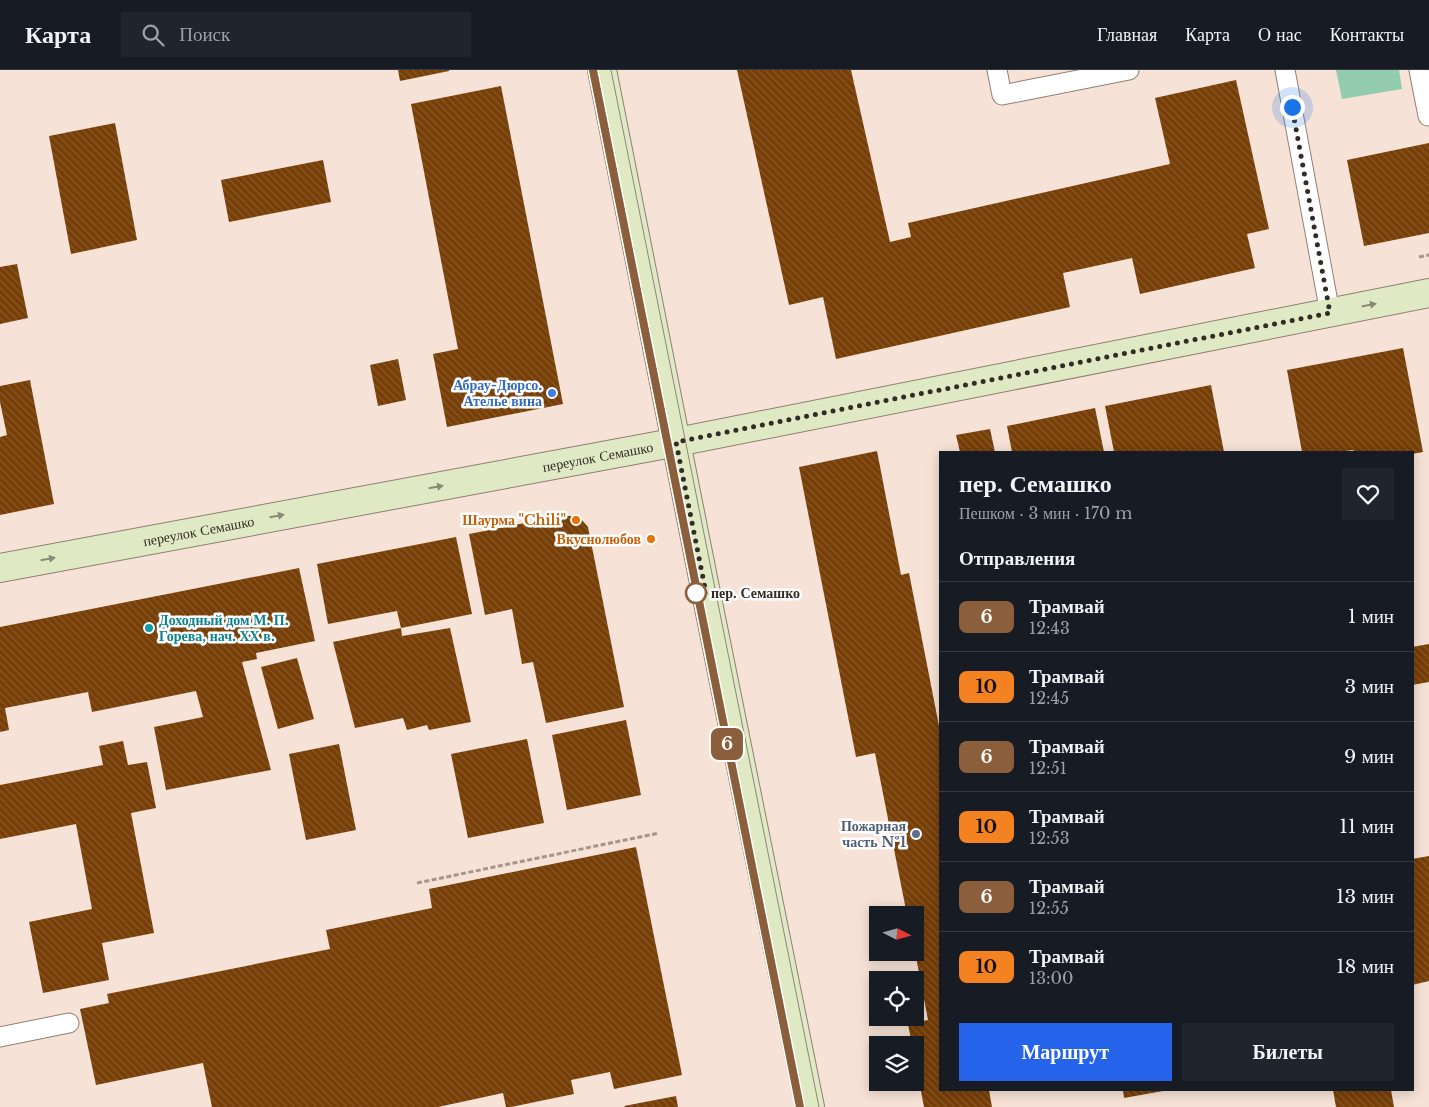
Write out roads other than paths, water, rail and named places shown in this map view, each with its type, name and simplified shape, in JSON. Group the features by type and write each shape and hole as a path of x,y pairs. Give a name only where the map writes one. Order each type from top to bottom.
{"street":[{"path":"602,70 810,1107"},
{"name":"переулок Семашко","path":"0,568 676,442 1429,293"}],"lane":[{"path":"997,70 1002,95 1129,70"},
{"path":"1285,70 1330,313"},
{"path":"1419,70 1428,116"},
{"path":"0,1037 69,1023"}],"tram line":[{"path":"593,70 801,1107"},
{"name":"6","path":"593,70 800,1107"},
{"path":"611,70 819,1107"}],"place":[{"name":"Абрау-Дюрсо. Ателье вина","path":"552,393"},
{"name":"Шаурма \"Chili\"","path":"576,520"},
{"name":"Вкуснолюбов","path":"651,539"},
{"name":"пер. Семашко","path":"696,593"},
{"name":"Доходный дом М. П. Горева, нач. ХХ в.","path":"149,628"},
{"name":"Пожарная часть №1","path":"916,834"}]}
